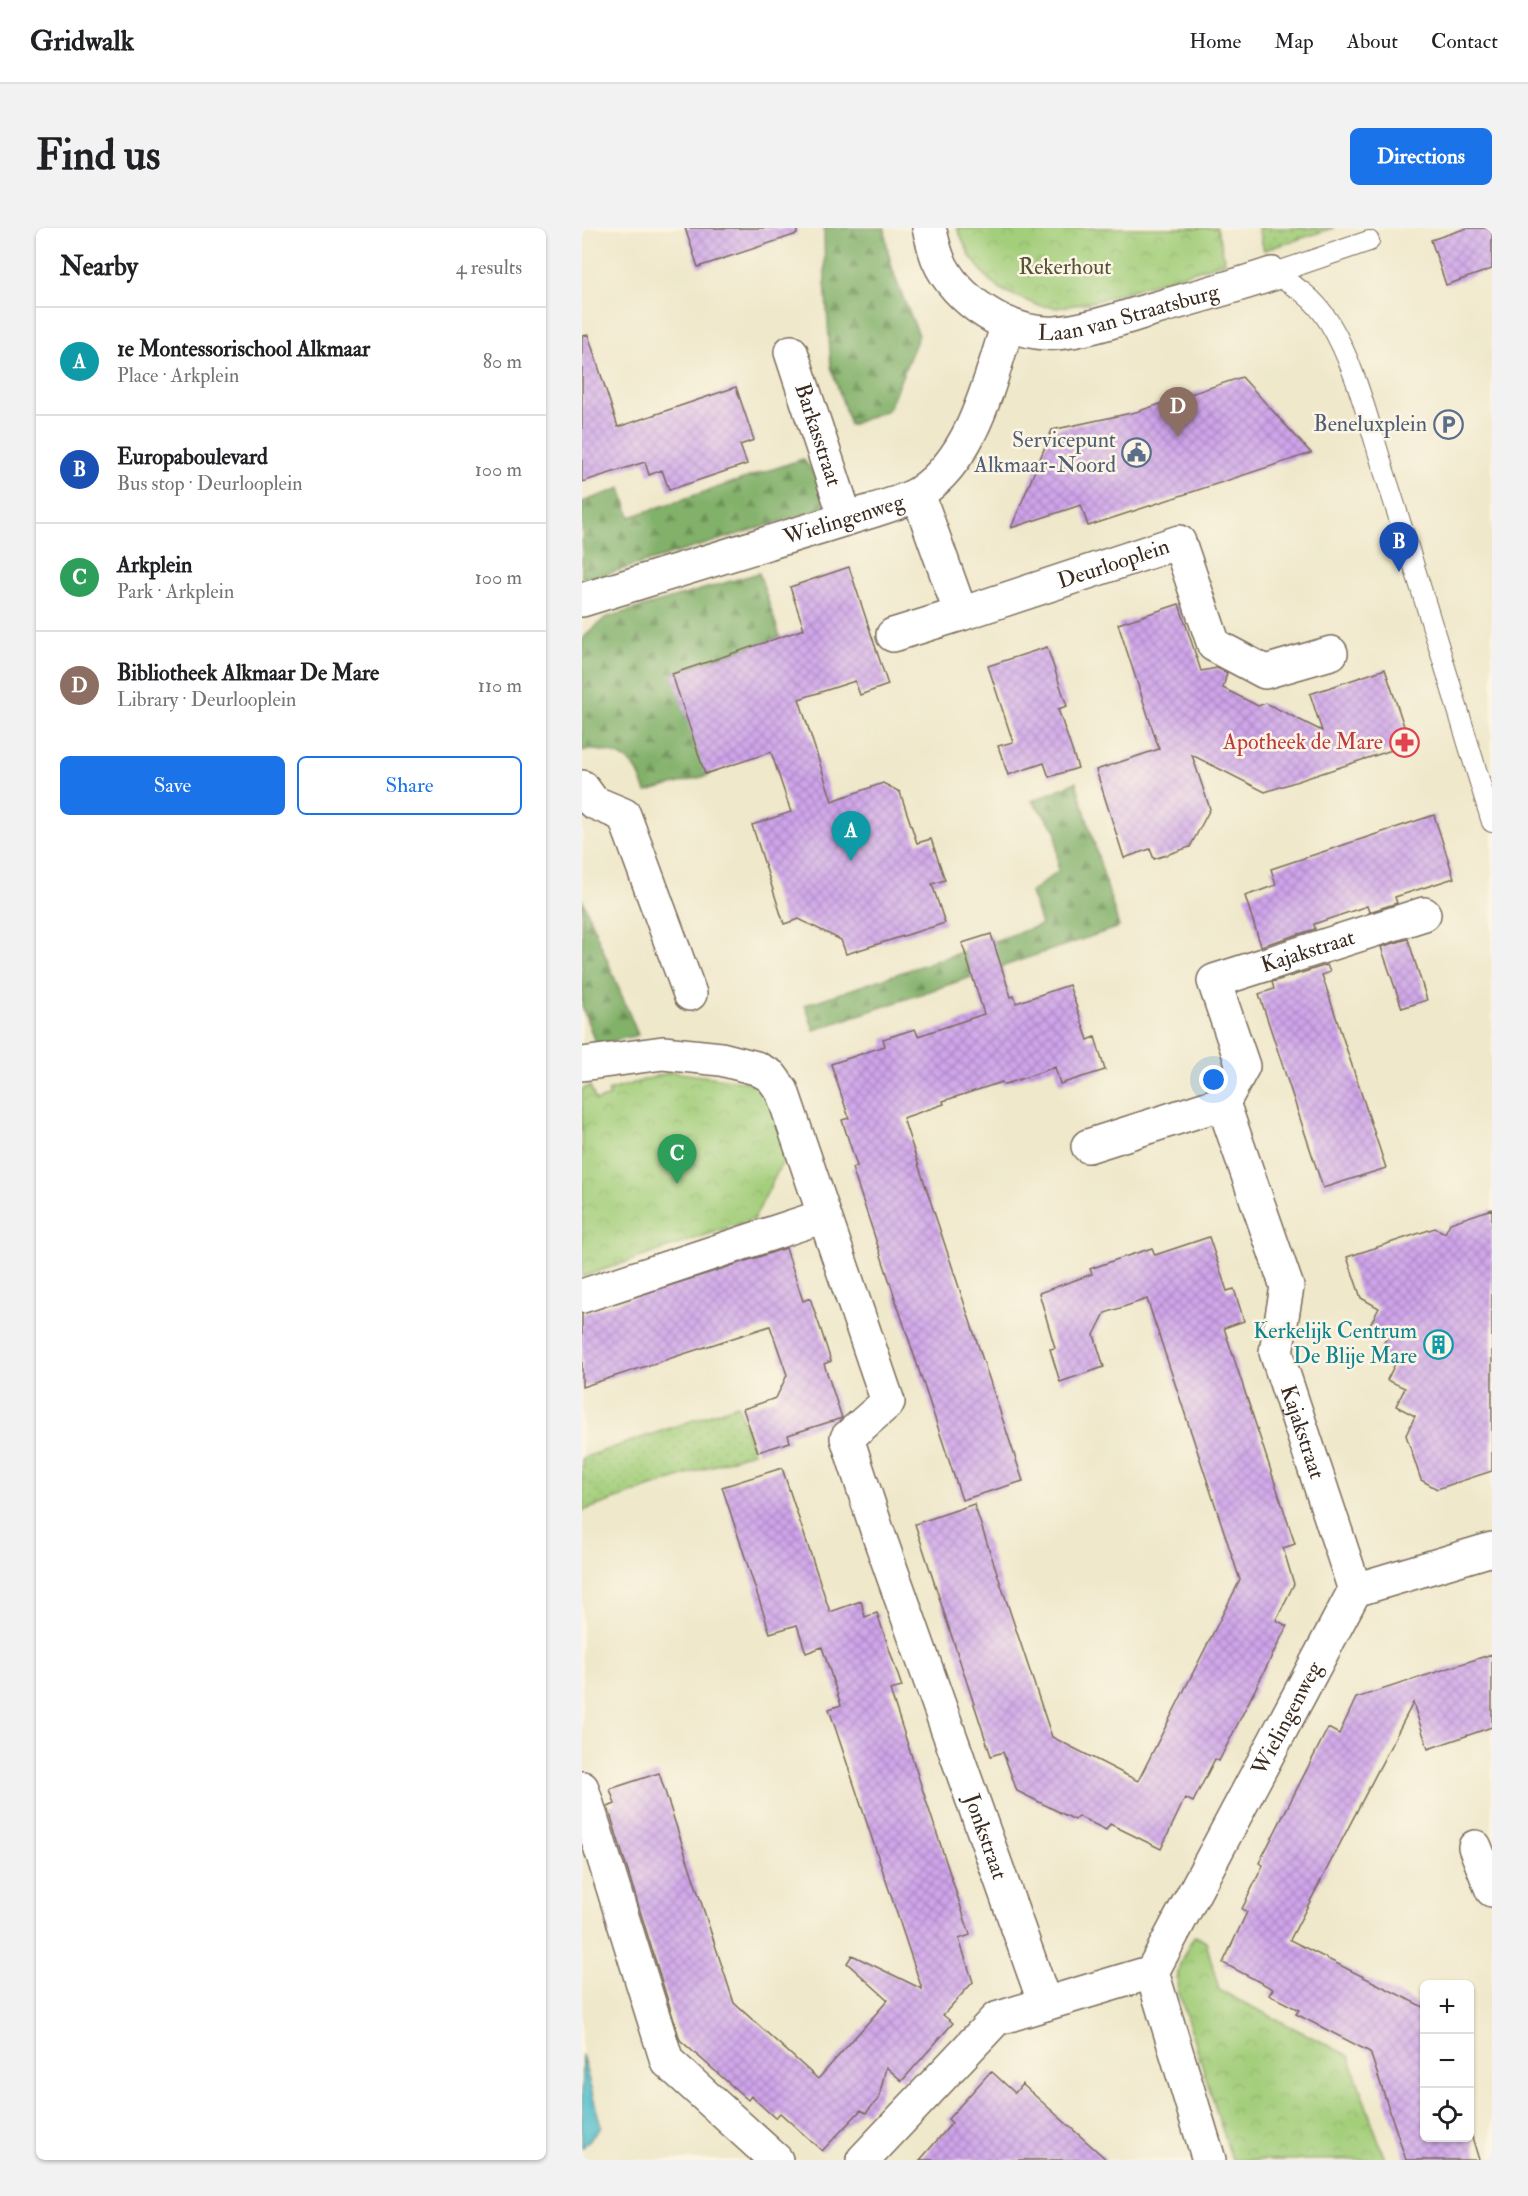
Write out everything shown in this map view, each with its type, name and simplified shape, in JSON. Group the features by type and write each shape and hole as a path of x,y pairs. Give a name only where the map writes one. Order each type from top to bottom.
{"street":[{"name":"Laan van Straatsburg","path":"929,228 938,259 958,288 987,313 1008,324 1033,331 1054,333 1098,325 1272,274"},
{"name":"Wielingenweg","path":"582,600 875,510 918,494 951,462 964,443 975,420 1008,324"},
{"name":"Barkasstraat","path":"791,351 846,519"},
{"path":"918,494 961,614"},
{"name":"Deurlooplein","path":"893,635 1179,542 1214,645 1265,672 1331,653"},
{"path":"582,788 593,802 624,815 690,994"},
{"name":"Kajakstraat","path":"1355,1590 1276,1352 1287,1287 1222,1103 1243,1066 1214,981 1424,914"},
{"path":"582,1064 663,1053 682,1054 741,1063 771,1076 782,1091 824,1216 582,1296"},
{"path":"1088,1146 1222,1103"},
{"name":"Jonkstraat","path":"824,1216 888,1402 847,1438 878,1533 1045,2004"},
{"path":"1355,1590 1492,1550"},
{"name":"Wielingenweg","path":"1152,1972 1355,1590"},
{"path":"582,1788 667,2061 776,2160"},
{"path":"1475,1847 1492,1890"},
{"path":"863,2160 996,2019 1152,1972 1209,2160"}],"lane":[{"name":"Laan van Straatsburg","path":"1272,274 1369,241"},
{"path":"1272,274 1293,284 1314,300 1335,332 1350,368 1422,588 1492,822"}],"green space":[{"path":"824,228 885,228 893,269 919,335 888,410 850,425 831,366"},
{"name":"Rekerhout","path":"957,228 1217,228 1225,262 1092,302 1057,308 1037,305 1004,291 989,280 970,256"},
{"path":"1258,228 1334,228 1264,250"},
{"path":"803,459 821,482 825,508 600,576 582,578 582,502 621,488 630,517"},
{"path":"759,573 780,637 674,673 709,775 646,792 636,769 625,759 604,751 582,751 582,639 605,618"},
{"path":"1076,782 1119,927 814,1030 805,1005 1041,925 1031,892 1058,871 1056,830 1032,801"},
{"path":"582,899 638,1035 596,1045 582,1006"},
{"path":"671,1072 757,1083 769,1090 789,1149 754,1219 582,1277 582,1089 590,1086 596,1101 610,1096 608,1091"},
{"path":"738,1405 753,1452 582,1511 582,1458"},
{"path":"1195,1936 1206,1942 1219,1990 1349,2056 1385,2160 1232,2160 1178,1990 1177,1982 1181,1962"}],"water":[{"path":"582,2055 601,2127 582,2148"}],"building":[{"path":"685,228 797,228 797,234 698,267"},
{"path":"1467,228 1492,228 1492,269 1446,285 1431,240"},
{"path":"588,335 618,427 736,387 754,440 740,445 747,464 669,490 662,470 649,475 645,462 582,482 582,336"},
{"path":"1242,377 1311,453 1088,526 1081,505 1011,528 1052,430 1136,412"},
{"path":"849,567 888,685 860,695 855,681 799,699 832,801 883,783 900,792 917,843 931,839 945,880 932,884 945,923 846,954 841,940 799,919 784,924 752,825 791,812 771,752 705,774 672,674 804,629 790,587"},
{"path":"1179,604 1201,671 1217,668 1227,673 1223,688 1258,706 1266,703 1322,731 1310,694 1385,669 1408,738 1399,741 1401,747 1265,792 1192,755 1210,809 1190,847 1154,859 1150,849 1124,858 1096,770 1159,749 1118,624"},
{"path":"1047,647 1067,706 1058,709 1078,768 1049,777 1044,763 1008,775 998,746 1013,742 988,666"},
{"path":"1434,815 1454,878 1395,897 1397,903 1369,912 1367,906 1314,924 1315,929 1261,946 1245,896 1276,885 1271,869"},
{"path":"991,934 1011,997 1014,996 1016,1003 1069,985 1088,1040 1095,1037 1105,1070 1060,1084 1055,1067 1003,1085 1002,1082 943,1101 944,1104 903,1118 1023,1481 962,1500 852,1168 857,1166 842,1120 849,1118 831,1064 885,1046 883,1039 915,1029 918,1036 984,1014 962,943"},
{"path":"1408,939 1427,1000 1402,1008 1381,947"},
{"path":"1327,965 1330,972 1322,975 1386,1168 1323,1188 1259,994 1274,989 1272,982"},
{"name":"Kerkelijk Centrum De Blije Mare","path":"1492,1209 1492,1471 1437,1489 1421,1480 1406,1435 1415,1416 1396,1406 1405,1388 1387,1380 1396,1362 1379,1353 1388,1335 1370,1325 1379,1308 1361,1298 1347,1257 1435,1228 1445,1233 1450,1223"},
{"path":"1209,1237 1227,1291 1234,1289 1244,1321 1224,1328 1295,1544 1283,1548 1294,1584 1276,1620 1287,1626 1219,1761 1215,1759 1193,1802 1185,1798 1161,1849 1110,1824 1106,1830 1078,1816 1075,1820 1017,1791 1003,1752 991,1756 915,1524 974,1504 1052,1737 1138,1781 1240,1580 1147,1299 1105,1313 1094,1335 1104,1367 1060,1382 1050,1349 1055,1348 1039,1293 1092,1274 1090,1269 1121,1258 1152,1248 1155,1255"},
{"path":"786,1248 803,1301 810,1298 821,1330 831,1361 824,1364 842,1418 788,1435 790,1442 758,1452 743,1409 776,1398 787,1375 770,1326 582,1387 582,1314"},
{"path":"782,1468 830,1612 861,1601 865,1617 877,1613 902,1687 890,1690 970,1935 959,1939 973,1982 943,2015 953,2023 902,2081 886,2067 879,2098 866,2113 861,2110 822,2151 780,2113 775,2118 751,2096 748,2100 680,2040 608,1807 615,1804 610,1789 659,1773 734,2003 818,2079 888,2000 847,1963 852,1955 922,1989 829,1709 841,1705 822,1647 806,1653 797,1625 770,1633 722,1487"},
{"path":"1492,1654 1492,1727 1428,1749 1413,1703 1290,1940 1420,2005 1420,2142 1474,2142 1479,2160 1406,2160 1370,2052 1296,2014 1299,2010 1269,1995 1273,1989 1223,1963 1247,1912 1242,1909 1263,1865 1259,1863 1328,1728 1339,1734 1356,1698"},
{"path":"991,2071 1015,2093 1022,2084 1107,2160 920,2160 952,2123 948,2119"}],"place":[{"name":"Beneluxplein","path":"1448,424"},
{"name":"Bibliotheek Alkmaar De Mare","path":"1178,437"},
{"name":"Servicepunt Alkmaar-Noord","path":"1137,453"},
{"name":"Europaboulevard","path":"1399,572"},
{"name":"Apotheek de Mare","path":"1404,742"},
{"name":"1e Montessorischool Alkmaar","path":"851,861"},
{"name":"Arkplein","path":"677,1184"},
{"name":"Kerkelijk Centrum De Blije Mare","path":"1438,1344"}]}
